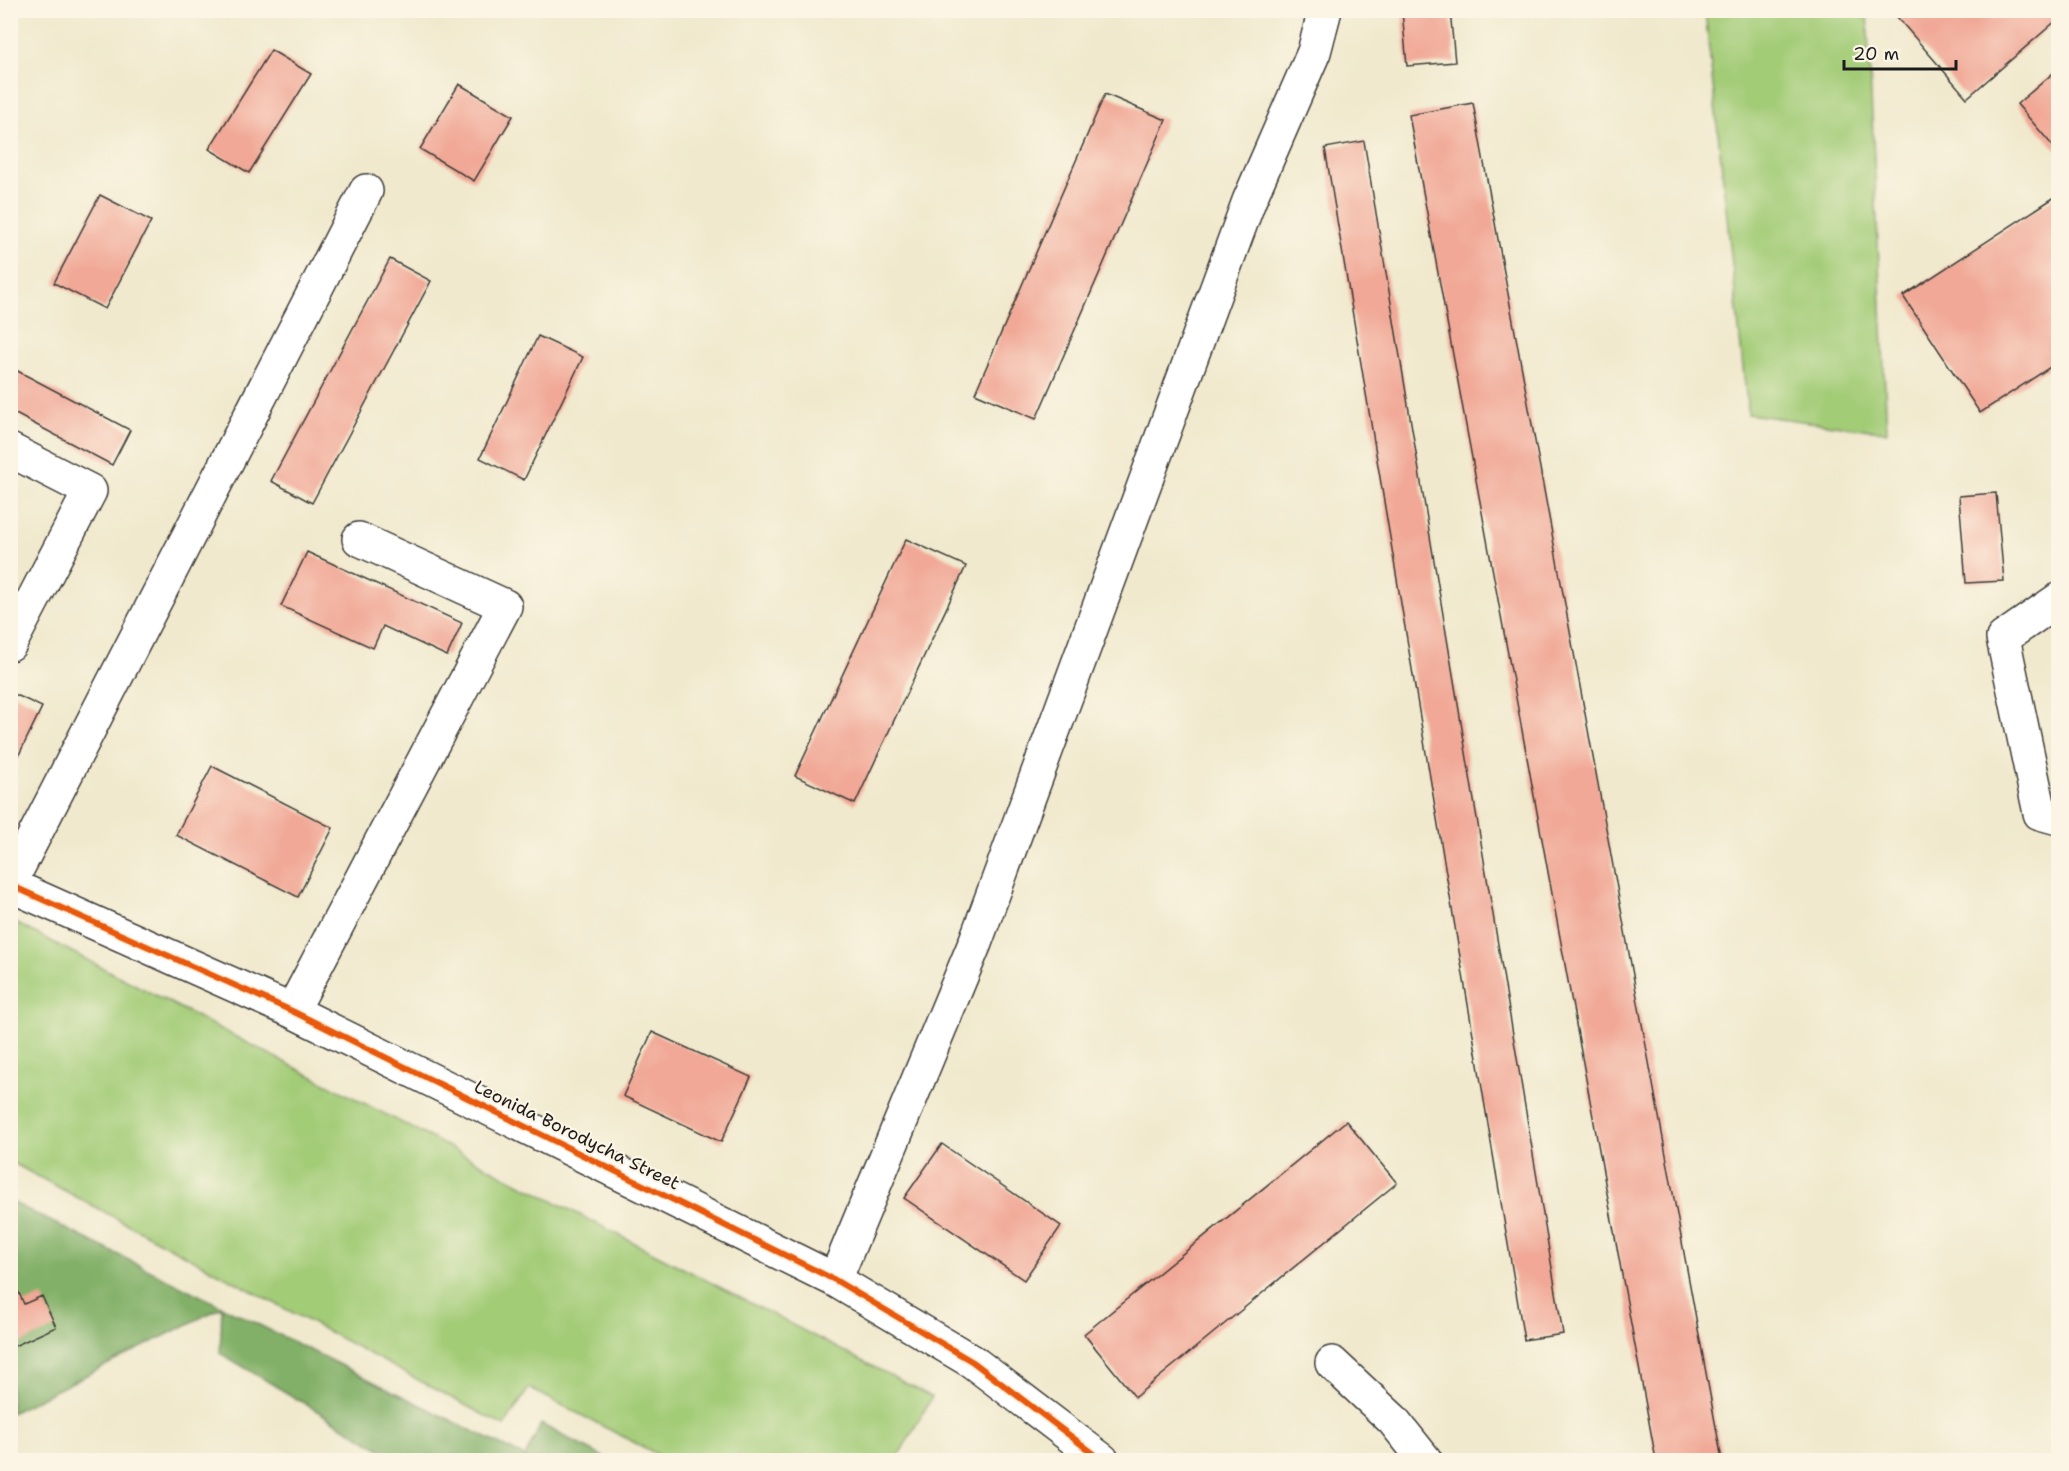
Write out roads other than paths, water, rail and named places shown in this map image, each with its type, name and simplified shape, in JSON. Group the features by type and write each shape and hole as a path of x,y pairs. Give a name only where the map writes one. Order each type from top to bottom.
{"street":[{"path":"835,1280 975,944 1249,201 1314,52 1325,10"},
{"path":"10,884 366,191"},
{"path":"10,450 90,491 10,644"},
{"path":"292,1011 505,606 359,539"},
{"path":"2058,600 2003,638 2040,813 2058,818"},
{"name":"Leonida Borodycha Street","path":"10,884 292,1011 835,1280 973,1362 1102,1461"},
{"path":"1332,1363 1393,1420 1425,1461"}]}
